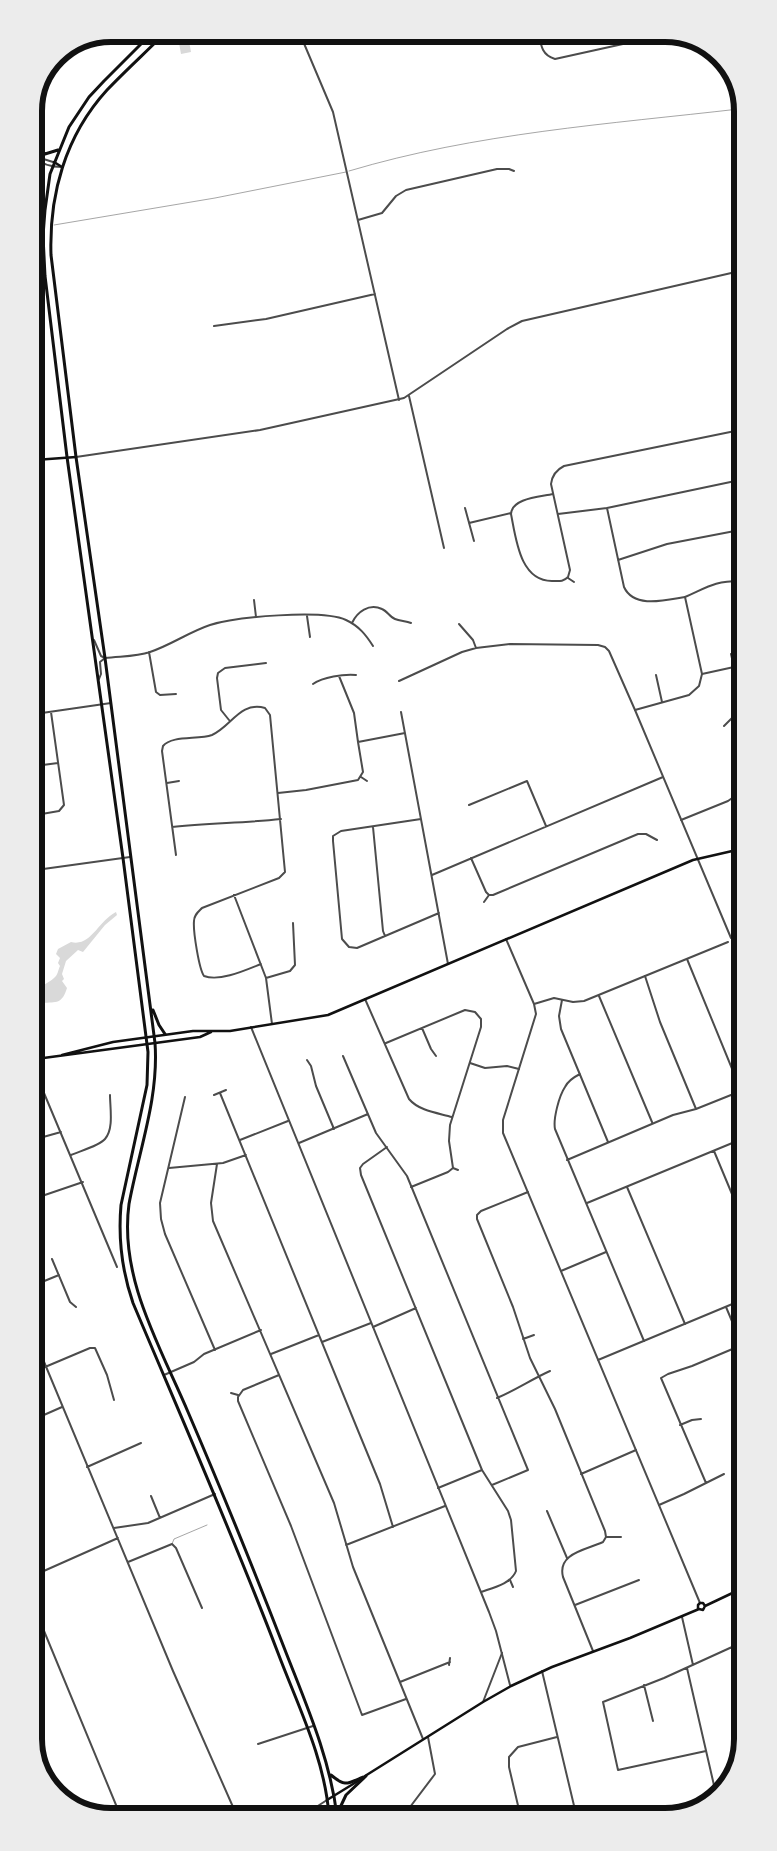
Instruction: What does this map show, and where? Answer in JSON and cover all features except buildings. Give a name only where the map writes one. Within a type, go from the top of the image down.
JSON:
[{"type":"highway","points":[[142,43],[89,97],[69,127],[52,167],[43,236],[45,276],[67,457],[99,680],[147,1044],[147,1085],[123,1194],[120,1216],[120,1243],[129,1291],[244,1564],[307,1728],[320,1767],[328,1808]]},
{"type":"highway","points":[[155,43],[106,92],[78,132],[62,167],[52,209],[51,234],[54,278],[76,457],[105,658],[156,1043],[157,1063],[154,1088],[128,1210],[127,1239],[137,1290],[244,1544],[314,1725],[331,1774],[336,1808]]},
{"type":"highway","points":[[43,152],[45,154],[59,150]]},
{"type":"highway","points":[[151,1008],[159,1025],[166,1034]]},
{"type":"highway","points":[[331,1774],[340,1783],[346,1784],[366,1776]]},
{"type":"highway","points":[[340,1808],[346,1795],[366,1776]]},
{"type":"main road","points":[[54,162],[62,167]]},
{"type":"main road","points":[[43,459],[76,457]]},
{"type":"main road","points":[[42,1058],[200,1037],[212,1032],[324,1016],[697,859],[734,851]]},
{"type":"main road","points":[[62,1055],[94,1045],[146,1037],[200,1030],[212,1032]]},
{"type":"main road","points":[[327,1800],[511,1686],[699,1609],[704,1610],[706,1606],[734,1592]]},
{"type":"main road","points":[[699,1609],[698,1605],[700,1603],[706,1606]]},
{"type":"street","points":[[304,43],[328,96],[344,156],[399,400]]},
{"type":"street","points":[[541,43],[542,50],[547,56],[559,58],[627,43]]},
{"type":"street","points":[[43,159],[54,162]]},
{"type":"street","points":[[43,163],[52,167],[62,167]]},
{"type":"street","points":[[358,220],[382,214],[396,196],[406,190],[497,169],[514,171]]},
{"type":"street","points":[[76,457],[251,432],[399,400],[409,396],[507,329],[522,321],[734,272]]},
{"type":"street","points":[[214,326],[266,319],[375,294]]},
{"type":"street","points":[[409,396],[444,548]]},
{"type":"street","points":[[553,494],[518,502],[513,506],[511,513],[521,557],[534,575],[541,580],[561,581],[568,577],[570,570],[551,484],[557,471],[564,466],[734,431]]},
{"type":"street","points":[[558,514],[607,508],[734,481]]},
{"type":"street","points":[[465,508],[474,541]]},
{"type":"street","points":[[607,508],[625,589],[635,599],[658,601],[685,597],[711,584],[734,581]]},
{"type":"street","points":[[469,523],[511,513]]},
{"type":"street","points":[[618,560],[667,544],[734,531]]},
{"type":"street","points":[[568,577],[574,582]]},
{"type":"street","points":[[635,710],[692,694],[700,686],[702,674],[685,597]]},
{"type":"street","points":[[254,600],[256,617]]},
{"type":"street","points":[[352,623],[362,611],[373,607],[383,610],[396,620],[411,623]]},
{"type":"street","points":[[307,616],[310,636]]},
{"type":"street","points":[[99,680],[101,674],[100,662],[105,658],[149,652],[211,624],[256,617],[331,616],[342,618],[363,632],[373,646]]},
{"type":"street","points":[[459,624],[473,640],[476,648]]},
{"type":"street","points":[[93,638],[101,656],[105,658]]},
{"type":"street","points":[[399,681],[462,652],[476,648],[510,644],[601,645],[607,648],[731,938],[734,940],[733,944],[728,942]]},
{"type":"street","points":[[149,652],[156,695],[176,694]]},
{"type":"street","points":[[702,674],[734,667],[731,654]]},
{"type":"street","points":[[230,721],[221,708],[217,677],[219,672],[225,668],[266,663]]},
{"type":"street","points":[[216,669],[219,672]]},
{"type":"street","points":[[313,684],[339,676],[356,675]]},
{"type":"street","points":[[656,675],[662,702]]},
{"type":"street","points":[[278,793],[355,781],[361,777],[363,770],[354,729],[354,713],[339,676]]},
{"type":"street","points":[[43,713],[111,703]]},
{"type":"street","points":[[266,708],[270,704]]},
{"type":"street","points":[[176,855],[162,751],[164,744],[171,740],[211,735],[223,728],[237,714],[249,708],[261,706],[266,708],[270,715],[286,875],[202,908],[195,917],[194,922],[200,969],[204,976]]},
{"type":"street","points":[[43,814],[59,811],[64,806],[51,712]]},
{"type":"street","points":[[401,712],[448,964]]},
{"type":"street","points":[[724,726],[734,717]]},
{"type":"street","points":[[358,742],[405,733]]},
{"type":"street","points":[[161,741],[164,744]]},
{"type":"street","points":[[43,765],[58,762]]},
{"type":"street","points":[[361,777],[367,781]]},
{"type":"street","points":[[432,875],[663,777]]},
{"type":"street","points":[[166,783],[179,781]]},
{"type":"street","points":[[469,805],[527,781],[546,826]]},
{"type":"street","points":[[681,820],[728,801],[734,796]]},
{"type":"street","points":[[172,827],[203,824],[241,824],[281,819]]},
{"type":"street","points":[[421,819],[341,831],[333,838],[342,937],[346,945],[355,948],[439,913]]},
{"type":"street","points":[[373,826],[385,936]]},
{"type":"street","points":[[489,895],[495,895],[638,834],[646,834],[657,840]]},
{"type":"street","points":[[43,869],[131,857]]},
{"type":"street","points":[[471,858],[489,895]]},
{"type":"street","points":[[234,895],[266,978],[272,1024]]},
{"type":"street","points":[[484,902],[489,895]]},
{"type":"street","points":[[266,978],[290,971],[295,966],[293,923]]},
{"type":"street","points":[[534,1004],[551,998],[579,1002],[599,996],[728,942],[731,938]]},
{"type":"street","points":[[506,939],[536,1012],[502,1128],[700,1603]]},
{"type":"street","points":[[687,959],[734,1075]]},
{"type":"street","points":[[204,976],[236,974],[261,964]]},
{"type":"street","points":[[295,966],[298,969]]},
{"type":"street","points":[[200,980],[204,976]]},
{"type":"street","points":[[645,976],[660,1022],[696,1110]]},
{"type":"street","points":[[599,996],[652,1123]]},
{"type":"street","points":[[365,999],[412,1102],[422,1108],[452,1117]]},
{"type":"street","points":[[562,1000],[558,1016],[559,1022],[608,1142]]},
{"type":"street","points":[[386,1044],[464,1010],[476,1013],[480,1017],[481,1025],[452,1117],[449,1141],[454,1168]]},
{"type":"street","points":[[251,1027],[481,1592],[496,1631],[511,1686]]},
{"type":"street","points":[[422,1028],[436,1056]]},
{"type":"street","points":[[343,1056],[376,1133],[404,1172],[411,1187],[528,1470],[491,1486]]},
{"type":"street","points":[[307,1060],[311,1066],[315,1084],[334,1129]]},
{"type":"street","points":[[470,1064],[485,1068],[507,1066],[519,1069]]},
{"type":"street","points":[[580,1074],[564,1087],[554,1120],[555,1129],[644,1341]]},
{"type":"street","points":[[42,1089],[117,1267]]},
{"type":"street","points":[[214,1095],[226,1090]]},
{"type":"street","points":[[220,1092],[380,1484],[393,1526]]},
{"type":"street","points":[[71,1155],[102,1141],[106,1136],[111,1119],[110,1095]]},
{"type":"street","points":[[567,1160],[652,1123],[673,1115],[696,1110],[734,1095]]},
{"type":"street","points":[[185,1097],[160,1207],[162,1227],[215,1350]]},
{"type":"street","points":[[298,1144],[368,1114]]},
{"type":"street","points":[[240,1140],[288,1121]]},
{"type":"street","points":[[42,1137],[61,1132]]},
{"type":"street","points":[[586,1204],[734,1142]]},
{"type":"street","points":[[387,1148],[363,1164],[360,1168],[360,1173],[482,1470],[511,1520],[516,1572],[514,1577],[481,1592]]},
{"type":"street","points":[[713,1151],[734,1200]]},
{"type":"street","points":[[169,1168],[225,1163],[246,1155]]},
{"type":"street","points":[[217,1164],[210,1203],[212,1218],[280,1374],[334,1505],[354,1570],[423,1740]]},
{"type":"street","points":[[454,1168],[458,1170]]},
{"type":"street","points":[[411,1187],[454,1168]]},
{"type":"street","points":[[42,1196],[83,1182]]},
{"type":"street","points":[[627,1187],[685,1324]]},
{"type":"street","points":[[528,1192],[481,1211],[477,1215],[477,1220],[513,1307],[538,1376],[555,1409],[605,1531],[606,1537],[601,1543],[567,1558],[562,1565],[562,1572],[593,1652]]},
{"type":"street","points":[[561,1271],[606,1252]]},
{"type":"street","points":[[52,1259],[70,1302],[76,1307]]},
{"type":"street","points":[[42,1282],[59,1275]]},
{"type":"street","points":[[598,1360],[734,1303]]},
{"type":"street","points":[[726,1306],[734,1326]]},
{"type":"street","points":[[373,1327],[416,1308]]},
{"type":"street","points":[[322,1342],[371,1323]]},
{"type":"street","points":[[164,1375],[260,1330]]},
{"type":"street","points":[[271,1354],[319,1335]]},
{"type":"street","points":[[523,1339],[534,1335]]},
{"type":"street","points":[[94,1348],[96,1343]]},
{"type":"street","points":[[45,1367],[94,1348],[98,1351],[114,1400]]},
{"type":"street","points":[[706,1483],[661,1378],[734,1348]]},
{"type":"street","points":[[42,1359],[234,1808]]},
{"type":"street","points":[[497,1398],[518,1389],[538,1376],[550,1371]]},
{"type":"street","points":[[280,1374],[243,1390],[238,1395],[238,1402],[291,1526],[362,1716],[406,1699]]},
{"type":"street","points":[[231,1393],[238,1395]]},
{"type":"street","points":[[42,1416],[62,1407]]},
{"type":"street","points":[[680,1426],[692,1420],[701,1419]]},
{"type":"street","points":[[87,1467],[141,1443]]},
{"type":"street","points":[[581,1474],[636,1450]]},
{"type":"street","points":[[438,1488],[482,1470]]},
{"type":"street","points":[[659,1505],[724,1474]]},
{"type":"street","points":[[114,1528],[139,1525],[160,1518],[215,1494]]},
{"type":"street","points":[[151,1496],[160,1518]]},
{"type":"street","points":[[346,1545],[445,1506]]},
{"type":"street","points":[[547,1511],[567,1558]]},
{"type":"street","points":[[606,1537],[622,1537]]},
{"type":"street","points":[[42,1572],[118,1538]]},
{"type":"street","points":[[128,1562],[172,1544],[176,1548],[202,1608]]},
{"type":"street","points":[[510,1580],[513,1587]]},
{"type":"street","points":[[575,1606],[639,1580]]},
{"type":"street","points":[[682,1616],[694,1665]]},
{"type":"street","points":[[42,1624],[117,1808]]},
{"type":"street","points":[[706,1751],[626,1770],[618,1770],[603,1702],[732,1648],[734,1656]]},
{"type":"street","points":[[483,1702],[502,1653]]},
{"type":"street","points":[[400,1682],[449,1663],[450,1658]]},
{"type":"street","points":[[687,1668],[714,1787]]},
{"type":"street","points":[[542,1672],[575,1808]]},
{"type":"street","points":[[644,1685],[653,1721]]},
{"type":"street","points":[[258,1744],[314,1725]]},
{"type":"street","points":[[409,1808],[435,1774],[428,1737]]},
{"type":"street","points":[[518,1808],[508,1767],[509,1758],[518,1747],[558,1737]]},
{"type":"street","points":[[315,1808],[327,1800]]},
{"type":"lane","points":[[43,227],[215,198],[347,171],[440,148],[496,138],[734,109]]},
{"type":"lane","points":[[172,1544],[174,1540],[207,1525]]},
{"type":"shaded area","points":[[179,43],[189,43],[191,52],[181,54]]},
{"type":"shaded area","points":[[116,912],[117,915],[105,925],[83,952],[78,950],[66,961],[62,974],[64,979],[62,981],[67,988],[61,1000],[42,1003],[42,986],[55,977],[60,966],[58,963],[60,958],[56,954],[58,949],[71,942],[78,943],[84,941]]}]
